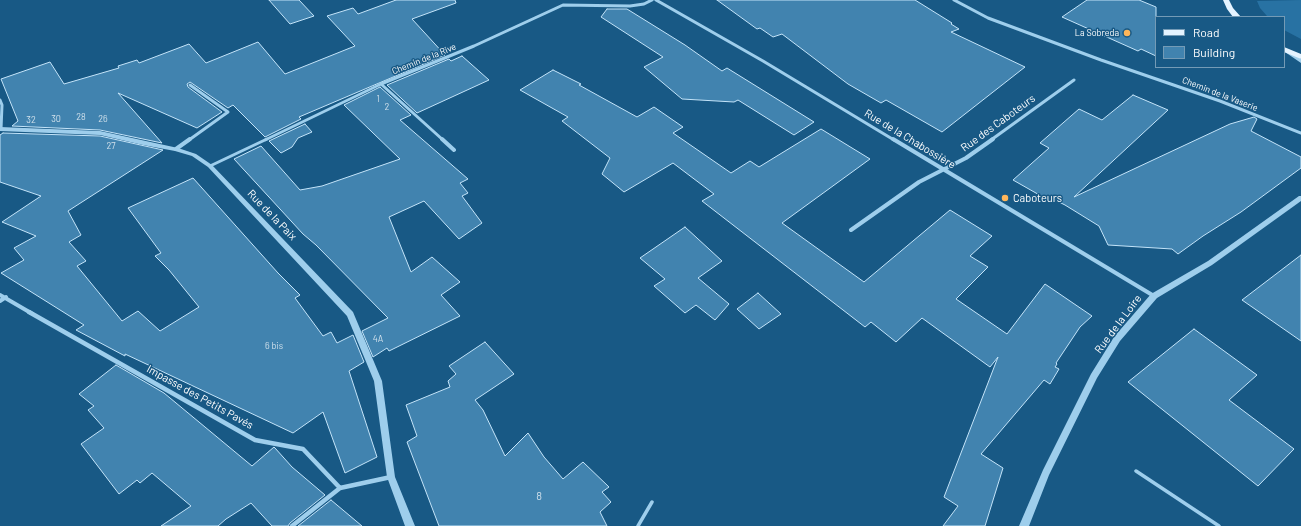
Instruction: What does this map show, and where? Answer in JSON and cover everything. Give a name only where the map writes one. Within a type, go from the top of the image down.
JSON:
[{"type":"main road","points":[[1226,0],[1230,9],[1236,16]]},
{"type":"main road","points":[[1285,50],[1301,57]]},
{"type":"street","name":"Chemin de la Rive","points":[[381,84],[474,46],[564,5],[630,6],[644,4],[652,0]]},
{"type":"street","name":"Rue de la Chabossière","points":[[656,0],[763,61],[1154,296]]},
{"type":"street","name":"Chemin de la Vaserie","points":[[954,0],[988,18],[1101,60],[1220,101],[1301,133]]},
{"type":"street","points":[[1285,51],[1301,61]]},
{"type":"street","name":"Rue des Caboteurs","points":[[851,230],[919,182],[966,158],[1074,80]]},
{"type":"street","points":[[381,84],[454,150]]},
{"type":"street","points":[[176,149],[228,112],[190,85]]},
{"type":"street","points":[[0,100],[2,105],[1,129]]},
{"type":"street","name":"Rue de la Paix","points":[[1,129],[89,132],[176,149],[194,155],[210,166],[350,314],[378,381],[391,476],[410,526]]},
{"type":"street","name":"Rue de la Loire","points":[[1024,526],[1046,473],[1094,376],[1117,340],[1154,296],[1210,263],[1301,198]]},
{"type":"street","name":"Impasse des Petits Pavés","points":[[0,295],[6,297],[255,440],[303,449],[340,488]]},
{"type":"street","points":[[0,302],[6,297]]},
{"type":"street","points":[[292,526],[340,488],[391,476]]},
{"type":"lane","name":"Chemin de la Rive","points":[[210,166],[381,84]]},
{"type":"lane","points":[[1136,471],[1219,526]]},
{"type":"lane","points":[[638,526],[652,502]]},
{"type":"shaded area","points":[[1301,0],[1301,39],[1285,31],[1285,16],[1267,16],[1260,8],[1257,1]]},
{"type":"building","points":[[269,0],[299,0],[314,16],[290,24]]},
{"type":"building","points":[[396,0],[455,0],[456,3],[412,19],[445,55],[299,117],[301,119],[265,137],[233,105],[228,108],[190,82],[187,84],[188,87],[222,112],[197,128],[118,93],[162,143],[100,130],[12,126],[18,121],[1,79],[50,62],[64,84],[119,68],[118,66],[137,60],[139,63],[189,44],[206,63],[258,42],[285,74],[355,46],[327,16],[353,8],[358,14]]},
{"type":"building","points":[[717,0],[915,0],[959,29],[951,32],[1025,67],[942,132],[886,100],[881,103],[848,84],[782,34],[773,37],[760,28],[757,29]]},
{"type":"building","name":"La Sobreda","points":[[1087,0],[1139,0],[1156,7],[1155,56],[1141,49],[1138,51],[1062,17]]},
{"type":"building","points":[[607,9],[627,9],[685,45],[722,71],[727,68],[814,122],[794,135],[738,100],[734,102],[682,99],[644,67],[663,57],[601,17]]},
{"type":"building","points":[[462,56],[489,80],[417,113],[387,85],[449,59],[451,61]]},
{"type":"building","points":[[553,70],[581,84],[579,85],[637,117],[654,107],[683,127],[673,133],[731,173],[750,161],[759,167],[821,129],[870,159],[782,223],[864,282],[950,210],[992,236],[970,256],[988,267],[956,299],[1007,334],[1045,284],[1092,316],[1080,327],[1056,363],[1057,364],[1055,367],[1059,369],[1050,384],[1044,380],[981,454],[1003,468],[985,526],[943,526],[958,506],[944,497],[998,357],[990,367],[922,318],[896,342],[871,322],[865,327],[702,201],[714,194],[673,163],[624,192],[602,174],[610,158],[562,121],[568,117],[520,90]]},
{"type":"building","points":[[380,87],[411,115],[400,120],[468,179],[460,183],[468,193],[462,196],[482,223],[459,239],[424,201],[389,217],[411,272],[432,257],[460,282],[441,295],[460,316],[389,351],[387,348],[373,357],[362,331],[388,318],[316,245],[303,234],[234,159],[261,146],[300,190],[322,186],[400,159],[344,105]]},
{"type":"building","points":[[1133,95],[1168,110],[1074,197],[1230,124],[1254,117],[1257,119],[1251,131],[1301,157],[1301,168],[1241,212],[1178,254],[1172,249],[1108,245],[1099,226],[1065,205],[1053,199],[1050,201],[1013,180],[1049,148],[1040,143],[1079,109],[1102,120]]},
{"type":"building","points":[[305,124],[312,132],[298,138],[292,147],[281,153],[269,141]]},
{"type":"building","points":[[3,133],[100,136],[163,150],[68,211],[81,235],[69,242],[86,261],[77,266],[122,321],[138,311],[160,331],[199,307],[169,270],[155,256],[161,253],[128,208],[193,178],[278,273],[300,295],[295,298],[323,336],[331,332],[337,343],[353,335],[364,362],[349,371],[377,457],[345,473],[323,412],[293,433],[125,354],[125,356],[76,330],[84,325],[1,273],[24,260],[14,248],[36,236],[2,222],[41,196],[0,182],[0,135]]},
{"type":"building","points":[[685,227],[722,261],[698,278],[729,304],[715,320],[696,305],[685,313],[654,286],[665,279],[640,258]]},
{"type":"building","points":[[1301,255],[1301,341],[1242,300]]},
{"type":"building","points":[[758,293],[781,314],[759,329],[737,309]]},
{"type":"building","points":[[1194,329],[1257,375],[1229,400],[1294,449],[1258,486],[1128,382]]},
{"type":"building","points":[[485,342],[514,374],[475,400],[483,410],[505,456],[528,433],[544,457],[563,479],[583,462],[609,487],[602,492],[611,502],[600,512],[607,526],[439,526],[407,442],[417,436],[406,405],[450,387],[448,381],[456,374],[449,366]]},
{"type":"building","points":[[116,365],[164,393],[252,466],[274,447],[292,467],[325,495],[288,526],[272,526],[251,503],[218,526],[161,526],[191,506],[152,473],[140,483],[137,480],[119,494],[81,444],[104,428],[88,410],[94,406],[79,394]]},
{"type":"building","points":[[331,500],[362,526],[298,526]]},
{"type":"place","name":"La Sobreda","points":[[1127,33]]},
{"type":"place","name":"Caboteurs","points":[[1005,198]]}]
